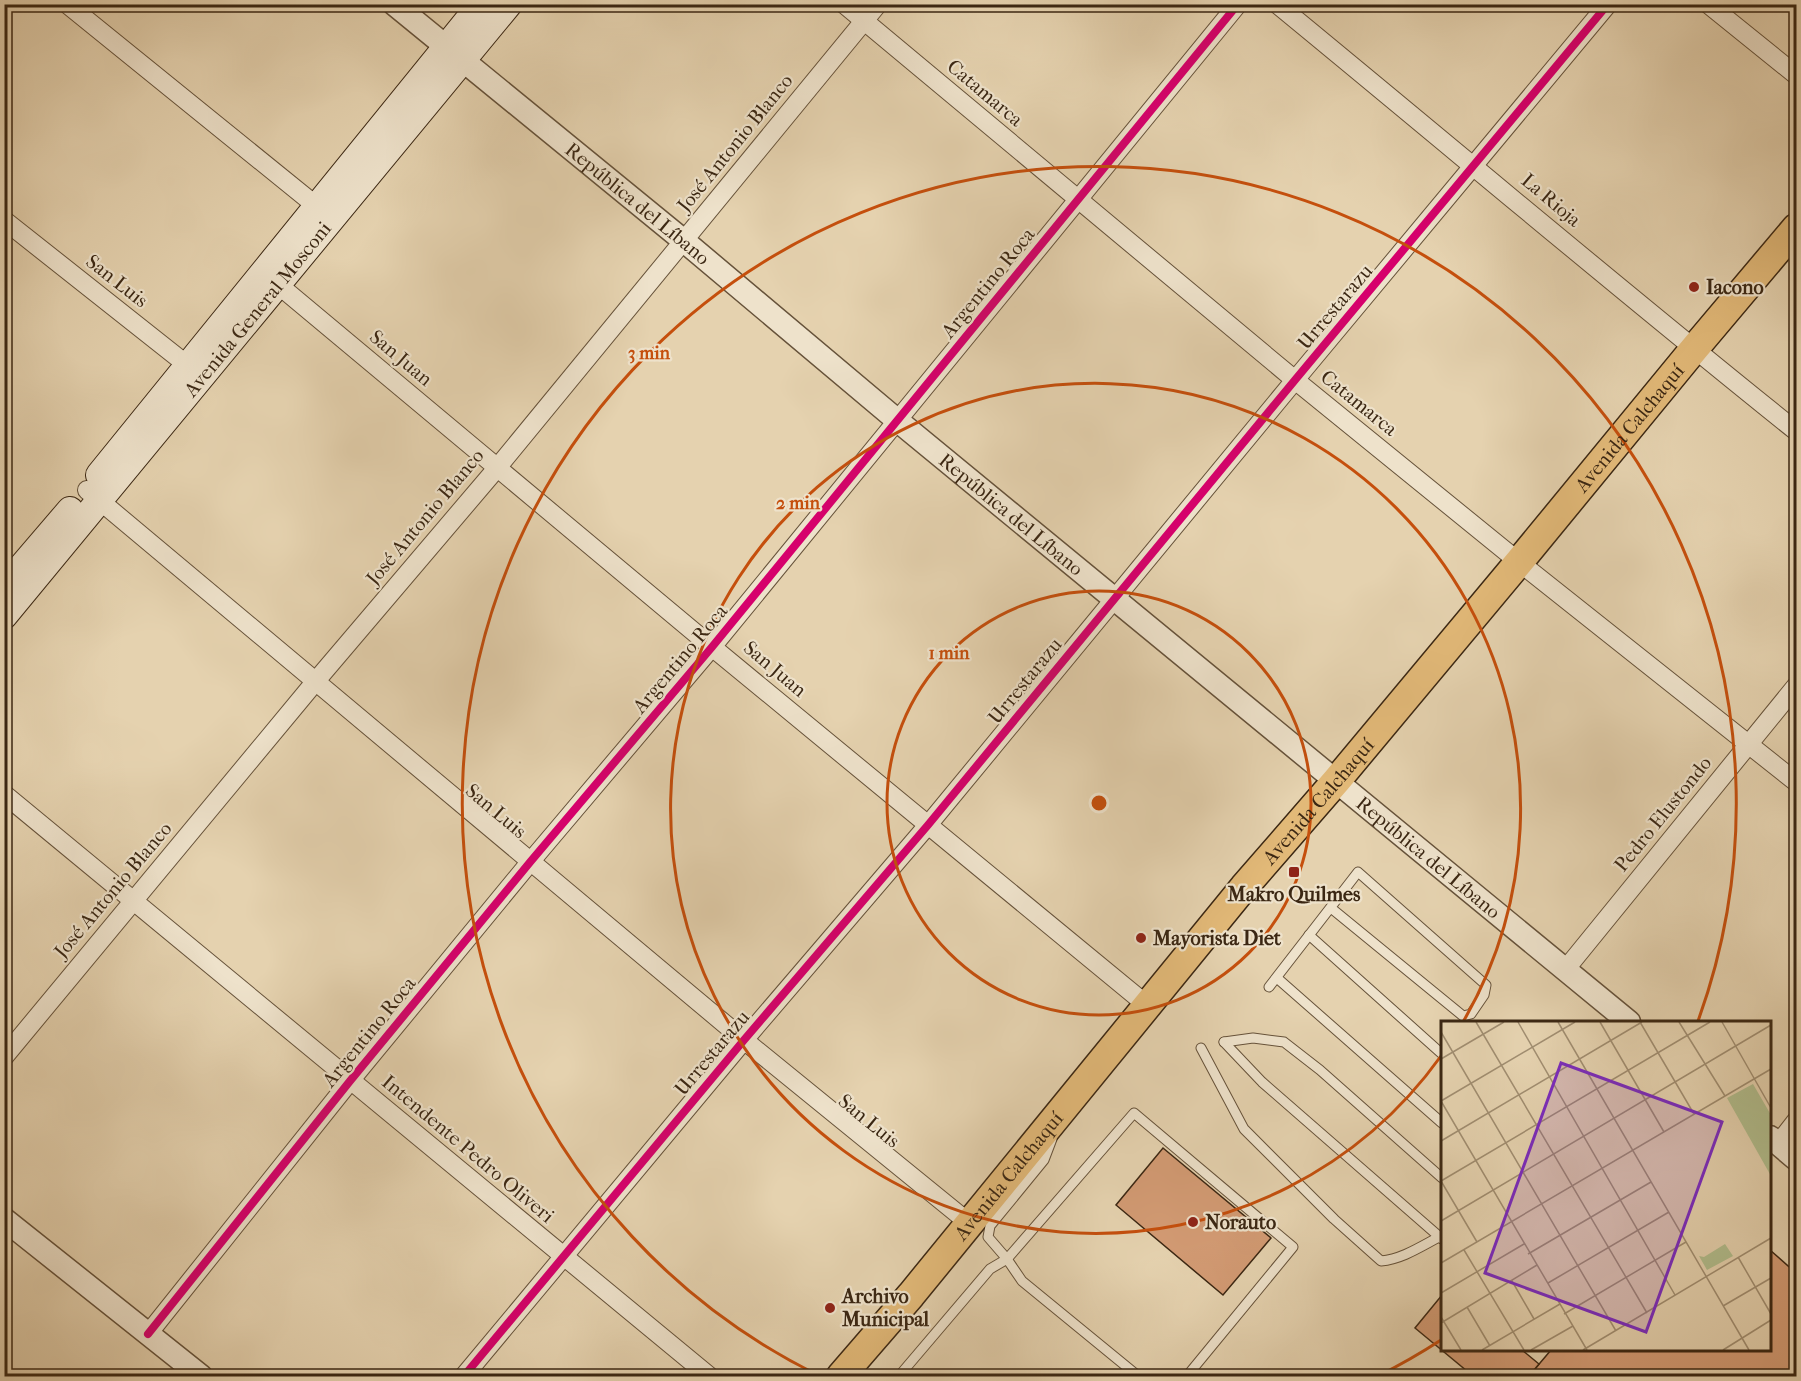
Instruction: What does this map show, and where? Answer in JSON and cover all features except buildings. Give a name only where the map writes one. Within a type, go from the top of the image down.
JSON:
[{"type":"main road","name":"Avenida General Mosconi","points":[[454,54],[481,4]]},
{"type":"main road","name":"Avenida General Mosconi","points":[[4,616],[93,496],[323,212],[454,54],[509,4]]},
{"type":"main road","name":"Avenida Calchaquí","points":[[841,1377],[1244,887],[1337,780],[1797,228]]},
{"type":"main road","name":"Avenida General Mosconi","points":[[4,587],[93,496]]},
{"type":"street","points":[[68,4],[323,212]]},
{"type":"street","name":"República del Líbano","points":[[394,4],[1627,1021]]},
{"type":"street","name":"Catamarca","points":[[844,4],[1295,380],[1519,562],[1797,782]]},
{"type":"street","name":"José Antonio Blanco","points":[[4,1057],[315,682],[497,468],[878,4]]},
{"type":"street","name":"Argentino Roca","points":[[148,1334],[350,1081],[531,861],[712,647],[1238,4]]},
{"type":"street","name":"La Rioja","points":[[1277,4],[1694,349],[1797,431]]},
{"type":"street","name":"Urrestarazu","points":[[464,1377],[744,1040],[928,825],[1608,4]]},
{"type":"street","points":[[1708,4],[1797,75]]},
{"type":"street","name":"San Luis","points":[[8,230],[195,370]]},
{"type":"street","name":"San Juan","points":[[271,278],[712,647],[1148,1006]]},
{"type":"street","name":"San Luis","points":[[93,496],[744,1040],[969,1223]]},
{"type":"street","name":"Pedro Elustondo","points":[[1565,970],[1797,686]]},
{"type":"street","name":"Intendente Pedro Oliveri","points":[[4,794],[709,1377]]},
{"type":"street","points":[[1797,1121],[1774,1143],[1797,1160]]},
{"type":"street","points":[[4,1219],[201,1377]]},
{"type":"lane","points":[[1269,987],[1358,872],[1486,985],[1484,995],[1471,1014],[1463,1016],[1331,908]]},
{"type":"lane","points":[[1309,935],[1441,1052]]},
{"type":"lane","points":[[1277,978],[1441,1121]]},
{"type":"lane","points":[[1201,1048],[1244,1129],[1334,1219],[1381,1261],[1403,1256],[1441,1238],[1262,1082],[1224,1042],[1253,1038],[1284,1042],[1320,1070],[1441,1176]]},
{"type":"lane","points":[[1063,1109],[1044,1160],[990,1226],[988,1237],[1022,1281],[1138,1377]]},
{"type":"lane","points":[[898,1377],[990,1269],[1007,1259],[1134,1113],[1293,1247],[1187,1377]]},
{"type":"cycle path","points":[[148,1334],[350,1081],[531,861],[712,647],[1238,4]]},
{"type":"cycle path","points":[[464,1376],[744,1040],[928,825],[1608,4]]},
{"type":"place","name":"Iacono","points":[[1694,287]]},
{"type":"place","name":"Makro Quilmes","points":[[1294,872]]},
{"type":"place","name":"Mayorista Diet","points":[[1141,938]]},
{"type":"place","name":"Norauto","points":[[1193,1222]]},
{"type":"place","name":"Archivo Municipal","points":[[830,1308]]}]
